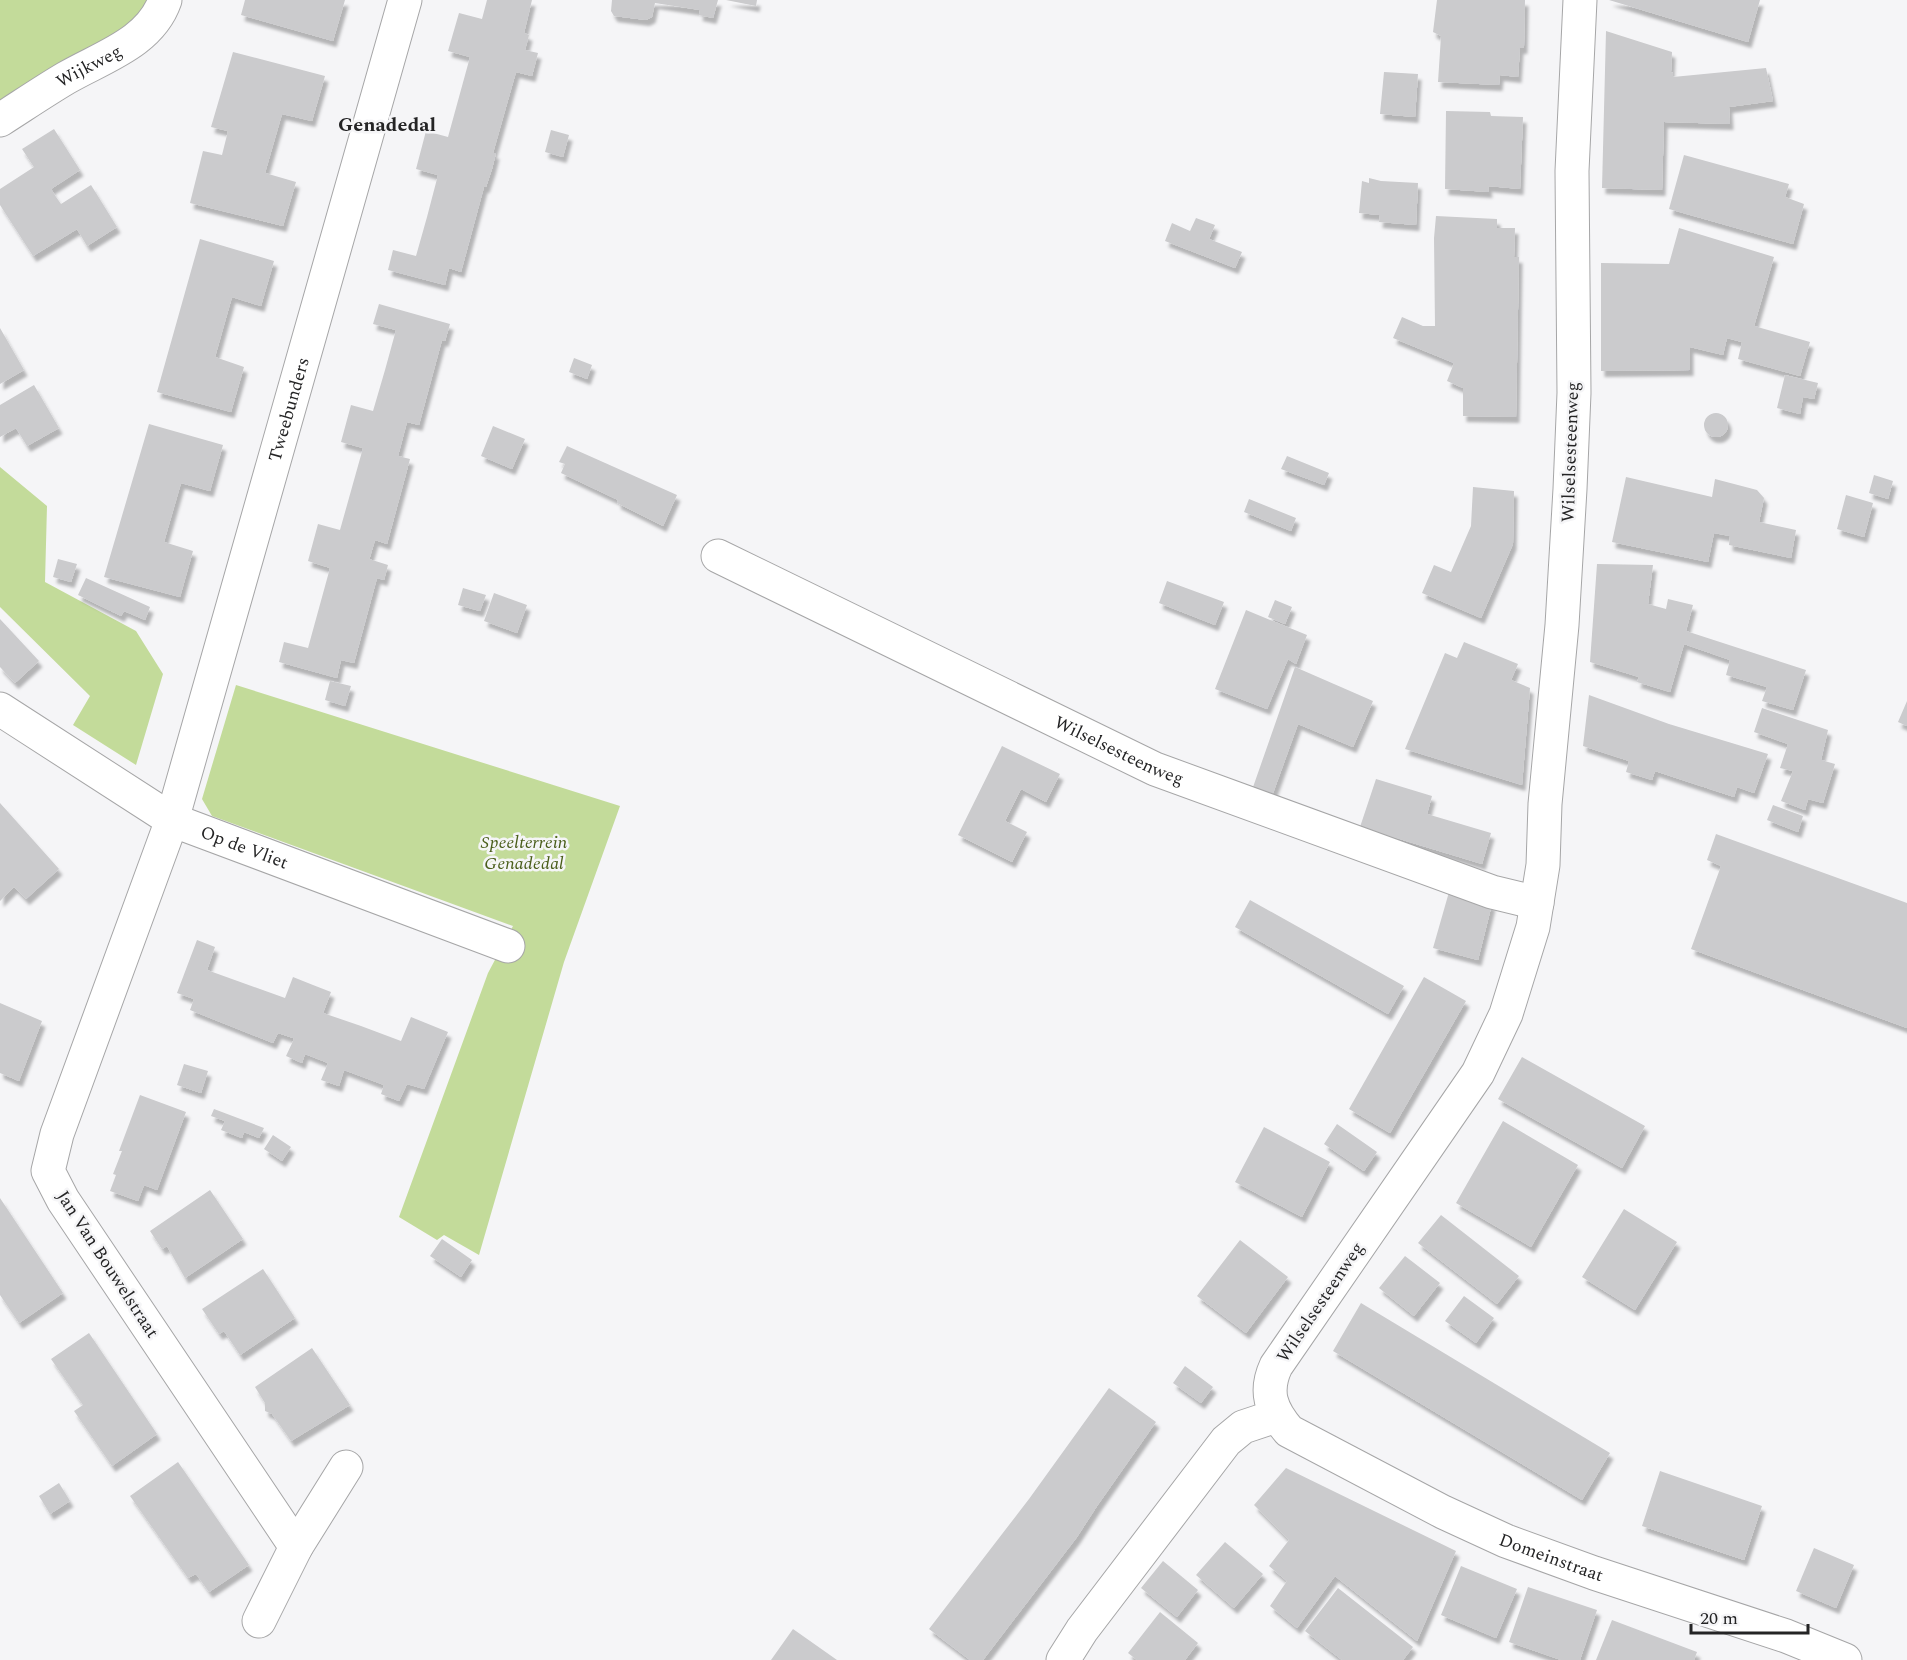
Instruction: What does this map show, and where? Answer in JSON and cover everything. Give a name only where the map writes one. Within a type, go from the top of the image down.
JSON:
[{"type":"street","name":"Wijkweg","points":[[0,120],[67,78],[132,43],[161,13],[165,0]]},
{"type":"street","name":"Tweebunders","points":[[172,820],[405,0]]},
{"type":"street","name":"Wilselsesteenweg","points":[[1276,1416],[1270,1390],[1271,1377],[1276,1366],[1478,1073],[1506,1014],[1533,927],[1543,865],[1545,804],[1562,625],[1570,489],[1574,393],[1572,171],[1580,0]]},
{"type":"street","name":"Wilselsesteenweg","points":[[718,556],[1155,769],[1492,892],[1537,903]]},
{"type":"street","name":"Op de Vliet","points":[[0,709],[172,820],[507,946]]},
{"type":"street","name":"Jan Van Bouwelstraat","points":[[172,820],[57,1134],[48,1171],[63,1200],[296,1547]]},
{"type":"street","points":[[1063,1660],[1082,1630],[1226,1441],[1243,1427],[1276,1416]]},
{"type":"street","name":"Domeinstraat","points":[[1276,1416],[1289,1431],[1314,1446],[1443,1512],[1506,1541],[1594,1573],[1786,1636],[1845,1660]]},
{"type":"street","points":[[259,1621],[296,1547],[346,1467]]},
{"type":"green space","points":[[0,0],[147,0],[138,19],[0,111]]},
{"type":"green space","points":[[0,467],[47,506],[45,582],[136,631],[163,674],[136,765],[73,725],[90,696],[0,607]]},
{"type":"green space","name":"Speelterrein Genadedal","points":[[236,685],[620,806],[564,962],[479,1255],[444,1235],[437,1240],[399,1217],[488,973],[513,926],[212,816],[202,799]]},
{"type":"building","points":[[245,0],[345,0],[333,41],[241,15]]},
{"type":"building","points":[[487,0],[532,0],[524,33],[529,35],[525,50],[538,53],[532,76],[516,72],[493,153],[496,153],[492,169],[486,187],[484,187],[461,272],[449,268],[445,285],[388,270],[393,250],[416,256],[427,217],[438,175],[416,169],[426,131],[448,137],[470,57],[448,51],[459,13],[482,19]]},
{"type":"building","points":[[612,0],[718,0],[713,18],[699,15],[700,10],[655,3],[652,17],[646,20],[614,16],[611,11]]},
{"type":"building","points":[[726,0],[757,0],[756,6]]},
{"type":"building","points":[[1437,0],[1525,0],[1524,48],[1520,48],[1518,77],[1500,75],[1499,85],[1438,82],[1441,36],[1433,32]]},
{"type":"building","points":[[1609,0],[1760,0],[1748,42]]},
{"type":"building","points":[[1606,31],[1672,52],[1673,77],[1766,68],[1773,101],[1729,107],[1730,124],[1664,122],[1662,190],[1602,188]]},
{"type":"building","points":[[233,52],[325,76],[312,121],[282,114],[265,173],[296,182],[283,226],[190,203],[203,151],[222,155],[228,131],[211,127]]},
{"type":"building","points":[[1384,72],[1418,74],[1415,117],[1380,114]]},
{"type":"building","points":[[1446,111],[1490,112],[1491,116],[1523,117],[1520,189],[1488,186],[1489,192],[1445,189]]},
{"type":"building","points":[[54,129],[80,170],[51,189],[56,197],[61,204],[91,185],[117,227],[87,246],[77,229],[33,256],[0,205],[0,189],[34,167],[22,149]]},
{"type":"building","points":[[551,130],[569,135],[563,157],[545,152]]},
{"type":"building","points":[[1684,155],[1789,184],[1785,197],[1804,204],[1793,244],[1669,209]]},
{"type":"building","points":[[1369,178],[1418,183],[1416,225],[1379,222],[1380,215],[1359,213],[1362,181],[1369,183]]},
{"type":"building","points":[[1436,216],[1497,219],[1497,228],[1515,228],[1514,257],[1519,257],[1516,417],[1463,416],[1463,388],[1447,381],[1454,363],[1393,338],[1402,317],[1423,326],[1435,326]]},
{"type":"building","points":[[1196,218],[1215,225],[1209,239],[1242,252],[1235,268],[1165,241],[1172,223],[1190,231]]},
{"type":"building","points":[[1679,228],[1774,257],[1754,326],[1810,342],[1800,376],[1738,359],[1742,342],[1727,338],[1723,355],[1690,347],[1690,370],[1601,371],[1601,263],[1669,264]]},
{"type":"building","points":[[200,239],[274,261],[261,306],[232,297],[215,357],[244,367],[231,412],[157,392]]},
{"type":"building","points":[[379,304],[450,324],[445,341],[442,340],[419,425],[407,422],[398,456],[410,459],[387,544],[375,540],[369,559],[388,565],[384,580],[377,578],[354,663],[341,660],[337,678],[279,662],[284,642],[308,648],[330,568],[308,561],[318,524],[340,530],[363,448],[341,442],[351,405],[373,411],[396,330],[373,324]]},
{"type":"building","points":[[0,328],[24,370],[0,384]]},
{"type":"building","points":[[574,358],[592,365],[587,379],[569,372]]},
{"type":"building","points":[[1785,375],[1818,383],[1814,399],[1803,397],[1800,414],[1777,408]]},
{"type":"building","points":[[34,385],[59,428],[27,446],[16,428],[0,437],[0,405]]},
{"type":"building","points":[[1716,413],[1725,416],[1728,425],[1725,434],[1716,437],[1707,434],[1704,425],[1707,416]]},
{"type":"building","points":[[149,424],[223,445],[210,491],[181,483],[164,542],[193,551],[180,597],[104,577]]},
{"type":"building","points":[[493,426],[525,439],[512,469],[481,456]]},
{"type":"building","points":[[567,446],[677,495],[663,526],[617,503],[618,500],[561,473],[565,464],[559,462]]},
{"type":"building","points":[[1287,456],[1329,473],[1324,485],[1281,469]]},
{"type":"building","points":[[1874,475],[1893,481],[1888,499],[1869,493]]},
{"type":"building","points":[[1626,477],[1712,497],[1715,479],[1757,490],[1764,498],[1759,522],[1796,530],[1791,558],[1729,545],[1730,536],[1714,533],[1708,562],[1612,542]]},
{"type":"building","points":[[1473,487],[1514,491],[1513,544],[1481,618],[1422,593],[1434,565],[1451,572],[1471,526]]},
{"type":"building","points":[[1846,495],[1873,503],[1864,537],[1837,529]]},
{"type":"building","points":[[1249,499],[1296,518],[1291,531],[1244,512]]},
{"type":"building","points":[[58,559],[77,564],[71,582],[53,577]]},
{"type":"building","points":[[1597,564],[1653,565],[1648,604],[1666,609],[1668,599],[1693,605],[1686,631],[1806,670],[1793,710],[1762,701],[1767,687],[1726,675],[1730,660],[1684,644],[1670,692],[1637,682],[1639,677],[1590,662]]},
{"type":"building","points":[[86,578],[150,607],[145,620],[124,611],[121,616],[78,595]]},
{"type":"building","points":[[1167,581],[1224,602],[1215,625],[1159,603]]},
{"type":"building","points":[[463,588],[486,595],[480,611],[458,605]]},
{"type":"building","points":[[494,593],[527,605],[517,633],[484,621]]},
{"type":"building","points":[[1275,600],[1292,607],[1285,624],[1268,617]]},
{"type":"building","points":[[1246,610],[1307,635],[1296,664],[1288,659],[1267,709],[1215,689]]},
{"type":"building","points":[[0,619],[39,661],[15,683],[0,667]]},
{"type":"building","points":[[1464,642],[1518,664],[1511,680],[1530,688],[1522,785],[1405,749],[1445,653],[1457,658]]},
{"type":"building","points":[[1295,667],[1373,701],[1353,747],[1298,724],[1272,796],[1252,790]]},
{"type":"building","points":[[330,681],[351,686],[345,706],[325,700]]},
{"type":"building","points":[[1589,695],[1669,724],[1768,754],[1754,793],[1737,787],[1734,797],[1655,771],[1652,780],[1626,772],[1629,761],[1583,746]]},
{"type":"building","points":[[1907,701],[1907,726],[1898,722]]},
{"type":"building","points":[[1762,708],[1828,730],[1821,760],[1835,764],[1823,803],[1808,799],[1805,810],[1781,801],[1793,771],[1780,768],[1788,744],[1754,732]]},
{"type":"building","points":[[1002,746],[1060,774],[1046,802],[1021,789],[1005,821],[1027,832],[1012,862],[958,835]]},
{"type":"building","points":[[1376,779],[1432,796],[1427,814],[1491,833],[1482,864],[1360,827]]},
{"type":"building","points":[[0,803],[59,869],[26,899],[14,887],[0,901]]},
{"type":"building","points":[[1773,805],[1803,816],[1798,832],[1767,820]]},
{"type":"building","points":[[1716,834],[1907,903],[1907,1028],[1691,949],[1721,866],[1707,860]]},
{"type":"building","points":[[1449,892],[1492,904],[1478,960],[1433,948]]},
{"type":"building","points":[[1250,900],[1404,986],[1388,1014],[1235,927]]},
{"type":"building","points":[[197,940],[215,947],[207,970],[285,998],[293,977],[331,992],[323,1013],[401,1041],[411,1017],[448,1032],[424,1089],[407,1084],[399,1101],[381,1094],[384,1085],[344,1070],[339,1086],[321,1080],[328,1063],[305,1054],[302,1063],[286,1056],[293,1038],[278,1033],[273,1043],[190,1010],[194,999],[177,993]]},
{"type":"building","points":[[1424,977],[1466,1001],[1390,1133],[1349,1109]]},
{"type":"building","points":[[0,1003],[42,1021],[19,1081],[0,1073]]},
{"type":"building","points":[[1522,1057],[1645,1126],[1622,1168],[1498,1099]]},
{"type":"building","points":[[184,1064],[208,1071],[201,1093],[177,1085]]},
{"type":"building","points":[[140,1095],[186,1112],[157,1190],[144,1185],[138,1201],[110,1191],[116,1175],[113,1174],[122,1151],[119,1151]]},
{"type":"building","points":[[214,1109],[264,1128],[259,1138],[244,1132],[242,1138],[221,1130],[225,1121],[211,1116]]},
{"type":"building","points":[[1503,1121],[1578,1165],[1531,1247],[1456,1203]]},
{"type":"building","points":[[1337,1124],[1377,1152],[1364,1171],[1324,1144]]},
{"type":"building","points":[[1264,1127],[1330,1162],[1302,1217],[1235,1182]]},
{"type":"building","points":[[273,1135],[291,1147],[282,1161],[264,1149]]},
{"type":"building","points":[[210,1190],[243,1239],[185,1278],[167,1246],[162,1249],[150,1231]]},
{"type":"building","points":[[0,1198],[63,1293],[19,1323],[0,1295]]},
{"type":"building","points":[[1624,1209],[1677,1242],[1635,1310],[1582,1277]]},
{"type":"building","points":[[1441,1215],[1519,1276],[1497,1304],[1418,1243]]},
{"type":"building","points":[[442,1239],[472,1260],[461,1277],[430,1256]]},
{"type":"building","points":[[1240,1240],[1288,1277],[1246,1333],[1197,1296]]},
{"type":"building","points":[[1405,1256],[1440,1283],[1414,1316],[1379,1288]]},
{"type":"building","points":[[263,1269],[295,1318],[240,1355],[224,1331],[219,1334],[202,1309]]},
{"type":"building","points":[[1464,1296],[1494,1318],[1476,1343],[1445,1321]]},
{"type":"building","points":[[1361,1303],[1610,1453],[1582,1500],[1333,1351]]},
{"type":"building","points":[[89,1333],[157,1434],[112,1466],[74,1411],[83,1405],[51,1359]]},
{"type":"building","points":[[312,1348],[350,1405],[291,1441],[272,1414],[265,1411],[265,1403],[255,1387]]},
{"type":"building","points":[[1185,1366],[1213,1387],[1201,1403],[1173,1383]]},
{"type":"building","points":[[1109,1388],[1156,1422],[1077,1537],[983,1660],[970,1660],[929,1629],[1029,1499]]},
{"type":"building","points":[[178,1462],[249,1565],[209,1592],[196,1574],[188,1578],[130,1496]]},
{"type":"building","points":[[1286,1468],[1456,1551],[1417,1641],[1335,1576],[1297,1628],[1270,1606],[1287,1581],[1269,1566],[1289,1540],[1254,1505]]},
{"type":"building","points":[[1660,1471],[1762,1506],[1744,1560],[1642,1526]]},
{"type":"building","points":[[59,1483],[70,1501],[50,1514],[39,1496]]},
{"type":"building","points":[[1225,1542],[1263,1574],[1234,1608],[1196,1575]]},
{"type":"building","points":[[1814,1548],[1854,1565],[1836,1608],[1796,1591]]},
{"type":"building","points":[[1163,1561],[1198,1590],[1177,1617],[1141,1588]]},
{"type":"building","points":[[1461,1566],[1517,1589],[1496,1638],[1441,1615]]},
{"type":"building","points":[[1528,1587],[1597,1610],[1580,1660],[1561,1660],[1509,1642]]},
{"type":"building","points":[[1338,1588],[1413,1647],[1403,1660],[1342,1660],[1305,1631]]},
{"type":"building","points":[[1160,1612],[1198,1643],[1185,1660],[1137,1660],[1128,1653]]},
{"type":"building","points":[[1612,1620],[1697,1652],[1694,1660],[1596,1660]]},
{"type":"building","points":[[793,1629],[837,1660],[771,1660]]},
{"type":"district","name":"Genadedal","points":[[387,124]]}]
